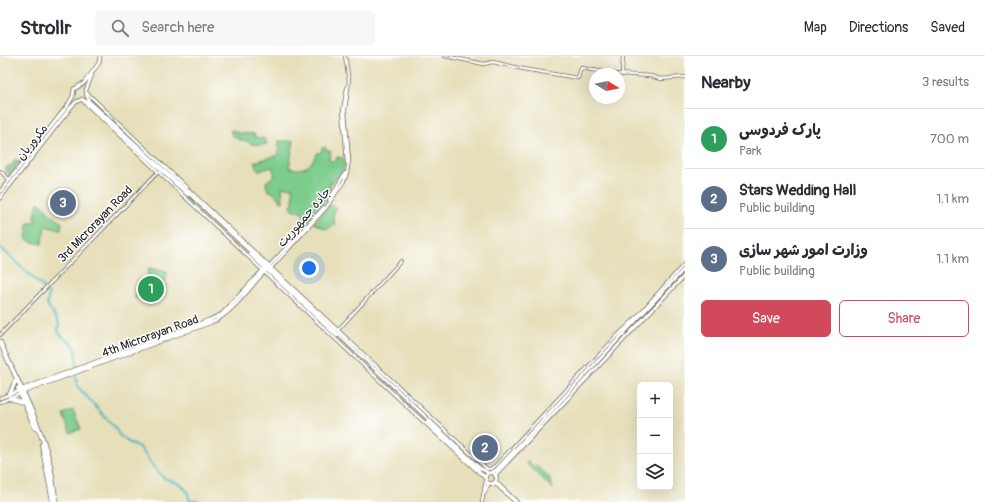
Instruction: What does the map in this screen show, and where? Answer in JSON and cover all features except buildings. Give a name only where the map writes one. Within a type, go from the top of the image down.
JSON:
[{"type":"highway","points":[[0,342],[48,454],[54,502]]},
{"type":"highway","points":[[0,348],[15,382],[21,391],[24,403],[43,450],[54,502]]},
{"type":"highway","points":[[15,382],[10,396],[24,403]]},
{"type":"main road","points":[[0,192],[68,105],[74,89],[84,82],[99,63],[101,56]]},
{"type":"main road","points":[[81,99],[86,92],[90,78],[101,63],[101,56]]},
{"type":"main road","name":"جاده جمهوریت","points":[[267,268],[326,208],[344,181],[349,164],[345,110],[349,81],[344,56]]},
{"type":"main road","points":[[445,56],[484,64],[493,62],[523,69],[578,78],[581,68],[589,69]]},
{"type":"main road","points":[[620,68],[623,56]]},
{"type":"main road","points":[[625,74],[651,76],[660,79],[685,77]]},
{"type":"main road","points":[[78,86],[82,87],[90,101],[267,268],[480,468],[489,472],[496,470],[500,463],[685,264]]},
{"type":"main road","points":[[73,95],[76,98],[88,102],[267,268],[489,481],[516,502]]},
{"type":"main road","points":[[81,99],[158,172],[338,330],[469,454],[495,476]]},
{"type":"main road","name":"مکروریان","points":[[0,198],[71,107],[81,99]]},
{"type":"main road","points":[[0,171],[10,180]]},
{"type":"main road","name":"3rd Microrayan Road","points":[[0,335],[158,172]]},
{"type":"main road","points":[[338,330],[401,261]]},
{"type":"main road","name":"4th Microrayan Road","points":[[21,391],[181,333],[222,314],[267,268]]},
{"type":"main road","points":[[482,502],[484,485],[495,476],[685,268]]},
{"type":"main road","points":[[550,409],[636,323],[660,303],[685,275]]},
{"type":"main road","points":[[0,402],[21,391]]},
{"type":"main road","points":[[0,398],[10,396]]},
{"type":"main road","points":[[482,502],[484,492],[489,481],[489,472]]},
{"type":"main road","points":[[489,481],[516,502]]},
{"type":"main road","points":[[486,488],[490,485],[494,485],[503,491]]},
{"type":"green space","points":[[233,130],[238,133],[254,134],[255,137],[265,139],[267,144],[251,144],[250,142],[238,139],[230,131]]},
{"type":"green space","points":[[279,141],[294,141],[289,168],[299,169],[306,167],[312,162],[317,153],[321,152],[322,148],[325,147],[327,151],[331,151],[329,159],[331,161],[337,160],[337,157],[344,158],[344,167],[341,175],[337,177],[329,186],[334,190],[309,221],[303,219],[304,214],[290,208],[293,203],[293,188],[282,187],[283,202],[281,202],[275,194],[268,190],[266,185],[266,182],[275,175],[272,167],[259,171],[254,162],[278,155]]},
{"type":"green space","points":[[15,159],[20,162],[10,176],[4,169],[13,164]]},
{"type":"green space","points":[[38,202],[62,223],[61,230],[45,226],[42,244],[31,242],[26,239],[28,223],[34,223]]},
{"type":"green space","points":[[330,205],[336,208],[333,216],[335,225],[326,229],[314,223]]},
{"type":"green space","points":[[149,268],[167,272],[164,295],[157,301],[135,298],[138,281],[146,282]]},
{"type":"green space","points":[[73,410],[81,429],[70,433],[63,414]]},
{"type":"green space","points":[[528,461],[549,477],[553,489],[526,463]]},
{"type":"waterway","points":[[0,247],[45,289],[49,295],[47,304],[59,323],[58,332],[75,346],[77,367]]},
{"type":"waterway","points":[[76,376],[79,388],[115,428],[119,435],[128,442],[139,447],[164,478],[180,484],[188,492],[189,499],[191,501],[199,502]]},
{"type":"place","name":"وزارت امور شهر سازی","points":[[63,203]]},
{"type":"place","name":"پارک فردوسی","points":[[151,289]]},
{"type":"place","name":"Stars Wedding Hall","points":[[485,448]]}]
